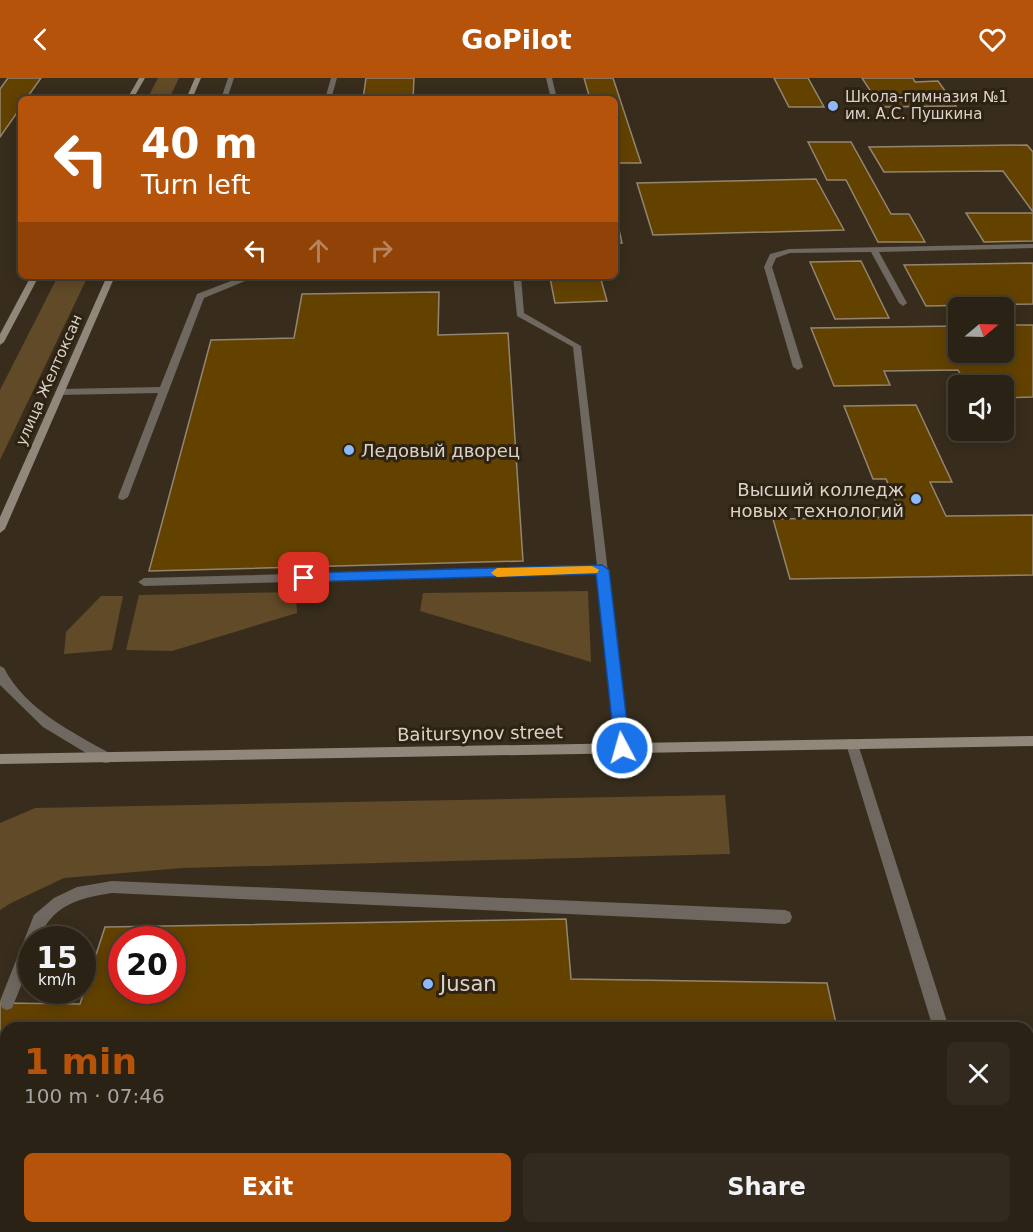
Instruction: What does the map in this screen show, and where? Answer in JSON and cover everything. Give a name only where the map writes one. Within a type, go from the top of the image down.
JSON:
[{"type":"main road","points":[[132,96],[142,78]]},
{"type":"main road","points":[[190,96],[198,78]]},
{"type":"main road","points":[[0,342],[34,279]]},
{"type":"main road","name":"улица Желтоксан","points":[[0,529],[110,279]]},
{"type":"main road","name":"Baitursynov street","points":[[0,759],[1033,741]]},
{"type":"street","points":[[225,96],[231,78]]},
{"type":"street","points":[[329,96],[334,78]]},
{"type":"street","points":[[549,78],[553,96]]},
{"type":"street","points":[[798,367],[768,267],[772,256],[789,251],[1033,246]]},
{"type":"street","points":[[874,249],[903,303]]},
{"type":"street","points":[[123,497],[200,296],[244,279]]},
{"type":"street","points":[[517,279],[520,314],[577,346],[622,748]]},
{"type":"street","points":[[60,392],[164,390]]},
{"type":"street","points":[[144,582],[602,570]]},
{"type":"street","points":[[0,671],[3,680],[47,724],[106,758]]},
{"type":"street","points":[[852,744],[939,1022]]},
{"type":"street","points":[[7,1003],[39,920],[58,903],[82,891],[112,887],[785,917]]},
{"type":"shaded area","points":[[158,78],[179,78],[170,96],[149,96]]},
{"type":"shaded area","points":[[56,279],[87,279],[0,460],[0,390]]},
{"type":"shaded area","points":[[588,591],[591,662],[420,611],[423,593]]},
{"type":"shaded area","points":[[296,592],[297,613],[172,651],[126,650],[139,595]]},
{"type":"shaded area","points":[[101,596],[123,596],[112,650],[64,654],[66,632]]},
{"type":"shaded area","points":[[725,795],[730,854],[182,868],[64,878],[0,910],[0,823],[35,808]]},
{"type":"building","points":[[8,78],[41,78],[28,96],[18,96],[18,111],[0,137],[0,89]]},
{"type":"building","points":[[366,78],[414,78],[413,96],[363,96]]},
{"type":"building","points":[[584,78],[613,78],[641,163],[618,163],[618,96],[589,96]]},
{"type":"building","name":"Школа-гимназия №1 им. А.С. Пушкина","points":[[774,78],[808,78],[824,107],[789,107]]},
{"type":"building","name":"Школа-гимназия №1 им. А.С. Пушкина","points":[[862,78],[913,78],[915,82],[938,81],[956,106],[881,107]]},
{"type":"building","points":[[808,142],[851,142],[891,214],[909,214],[925,242],[878,242],[846,180],[827,180]]},
{"type":"building","points":[[1027,145],[1033,152],[1033,212],[1003,171],[884,172],[869,147]]},
{"type":"building","points":[[816,179],[844,230],[653,235],[637,183]]},
{"type":"building","points":[[966,213],[1033,213],[1033,241],[984,242]]},
{"type":"building","points":[[618,225],[622,243],[618,243]]},
{"type":"building","points":[[861,261],[889,318],[835,319],[810,262]]},
{"type":"building","points":[[1033,263],[1033,304],[1014,304],[1014,297],[948,297],[948,306],[926,306],[904,265]]},
{"type":"building","points":[[550,279],[601,279],[607,301],[555,303]]},
{"type":"building","name":"Ледовый дворец","points":[[439,292],[438,335],[508,333],[523,561],[149,571],[211,340],[294,338],[302,294]]},
{"type":"building","points":[[1014,325],[1033,325],[1033,397],[1014,398],[1014,375],[961,375],[958,370],[884,371],[890,385],[834,386],[811,328],[948,326],[948,363],[1014,363]]},
{"type":"building","name":"Высший колледж новых технологий","points":[[916,405],[952,482],[930,482],[946,516],[1033,515],[1033,575],[790,579],[773,519],[902,517],[886,479],[873,479],[844,406]]},
{"type":"building","points":[[566,919],[571,979],[827,983],[836,1022],[0,1022],[0,1003],[96,1004],[96,955],[105,927],[108,927],[108,1004],[186,1004],[186,926],[163,926]]},
{"type":"slow traffic","points":[[497,573],[592,570]]},
{"type":"place","name":"Школа-гимназия №1 им. А.С. Пушкина","points":[[833,106]]},
{"type":"place","name":"Ледовый дворец","points":[[349,450]]},
{"type":"place","name":"Высший колледж новых технологий","points":[[916,499]]},
{"type":"place","name":"Jusan","points":[[428,984]]},
{"type":"route","points":[[304,578],[602,570],[622,748]]}]
